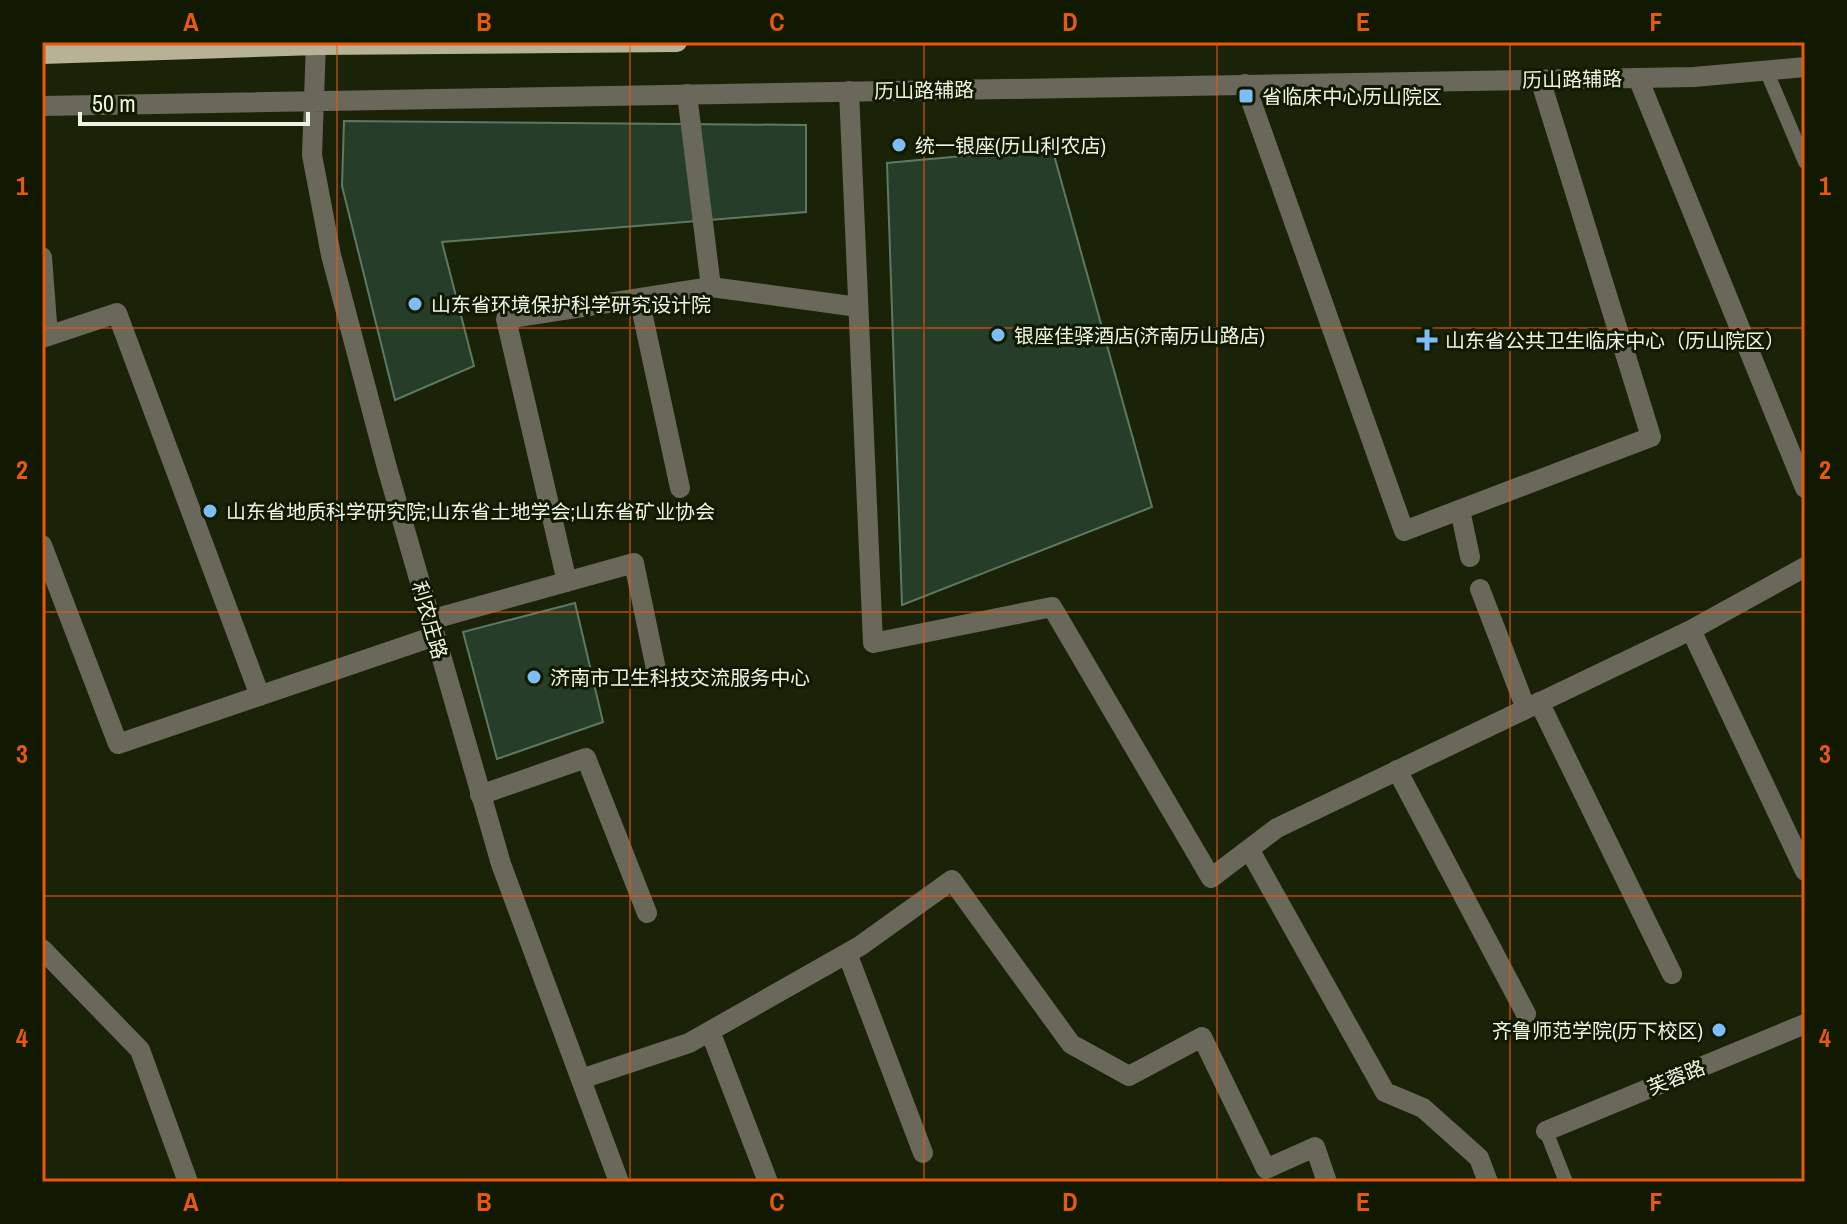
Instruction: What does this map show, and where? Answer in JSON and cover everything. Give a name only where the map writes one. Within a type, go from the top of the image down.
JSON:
[{"type":"main road","points":[[42,54],[317,44],[677,42]]},
{"type":"street","name":"利农庄路","points":[[317,44],[312,155],[331,255],[501,864],[619,1182]]},
{"type":"street","name":"历山路辅路","points":[[42,106],[1638,78],[1805,67]]},
{"type":"street","points":[[1638,78],[1805,488]]},
{"type":"street","points":[[1245,84],[1404,531],[1651,437],[1540,79]]},
{"type":"street","points":[[849,91],[873,643],[1052,607],[1211,878],[1277,828],[1691,630],[1805,567]]},
{"type":"street","points":[[687,94],[711,287]]},
{"type":"street","points":[[42,257],[45,337],[117,313],[260,696]]},
{"type":"street","points":[[567,582],[506,319],[711,287],[858,307]]},
{"type":"street","points":[[639,298],[680,488]]},
{"type":"street","points":[[1460,510],[1470,557]]},
{"type":"street","points":[[42,545],[118,744],[260,696],[433,628],[567,582],[634,563],[657,674]]},
{"type":"street","points":[[1480,589],[1533,705],[1672,974]]},
{"type":"street","points":[[1691,630],[1805,871]]},
{"type":"street","points":[[480,795],[586,758],[647,913]]},
{"type":"street","points":[[1397,770],[1526,1014]]},
{"type":"street","points":[[1249,849],[1385,1092],[1423,1108],[1479,1158],[1488,1182]]},
{"type":"street","points":[[581,1079],[689,1043],[847,953],[952,880],[1071,1044],[1129,1076],[1202,1037],[1266,1169],[1315,1147],[1327,1182]]},
{"type":"street","points":[[42,949],[140,1050],[188,1182]]},
{"type":"street","points":[[847,953],[923,1153]]},
{"type":"street","name":"芙蓉路","points":[[1546,1131],[1805,1024]]},
{"type":"street","points":[[710,1031],[768,1182]]},
{"type":"lane","points":[[1766,70],[1805,162]]},
{"type":"lane","points":[[1546,1131],[1566,1182]]},
{"type":"building","name":"山东省环境保护科学研究设计院","points":[[344,121],[806,125],[806,212],[442,242],[474,366],[395,400],[342,186]]},
{"type":"building","name":"银座佳驿酒店(济南历山路店)","points":[[1052,148],[1152,507],[902,605],[887,163]]},
{"type":"building","name":"济南市卫生科技交流服务中心","points":[[575,603],[603,722],[497,759],[463,632]]},
{"type":"place","name":"省临床中心历山院区","points":[[1246,96]]},
{"type":"place","name":"统一银座(历山利农店)","points":[[899,145]]},
{"type":"place","name":"山东省环境保护科学研究设计院","points":[[415,304]]},
{"type":"place","name":"银座佳驿酒店(济南历山路店)","points":[[998,335]]},
{"type":"place","name":"山东省公共卫生临床中心（历山院区）","points":[[1427,340]]},
{"type":"place","name":"山东省地质科学研究院;山东省土地学会;山东省矿业协会","points":[[210,511]]},
{"type":"place","name":"济南市卫生科技交流服务中心","points":[[534,677]]},
{"type":"place","name":"齐鲁师范学院(历下校区)","points":[[1719,1030]]}]
